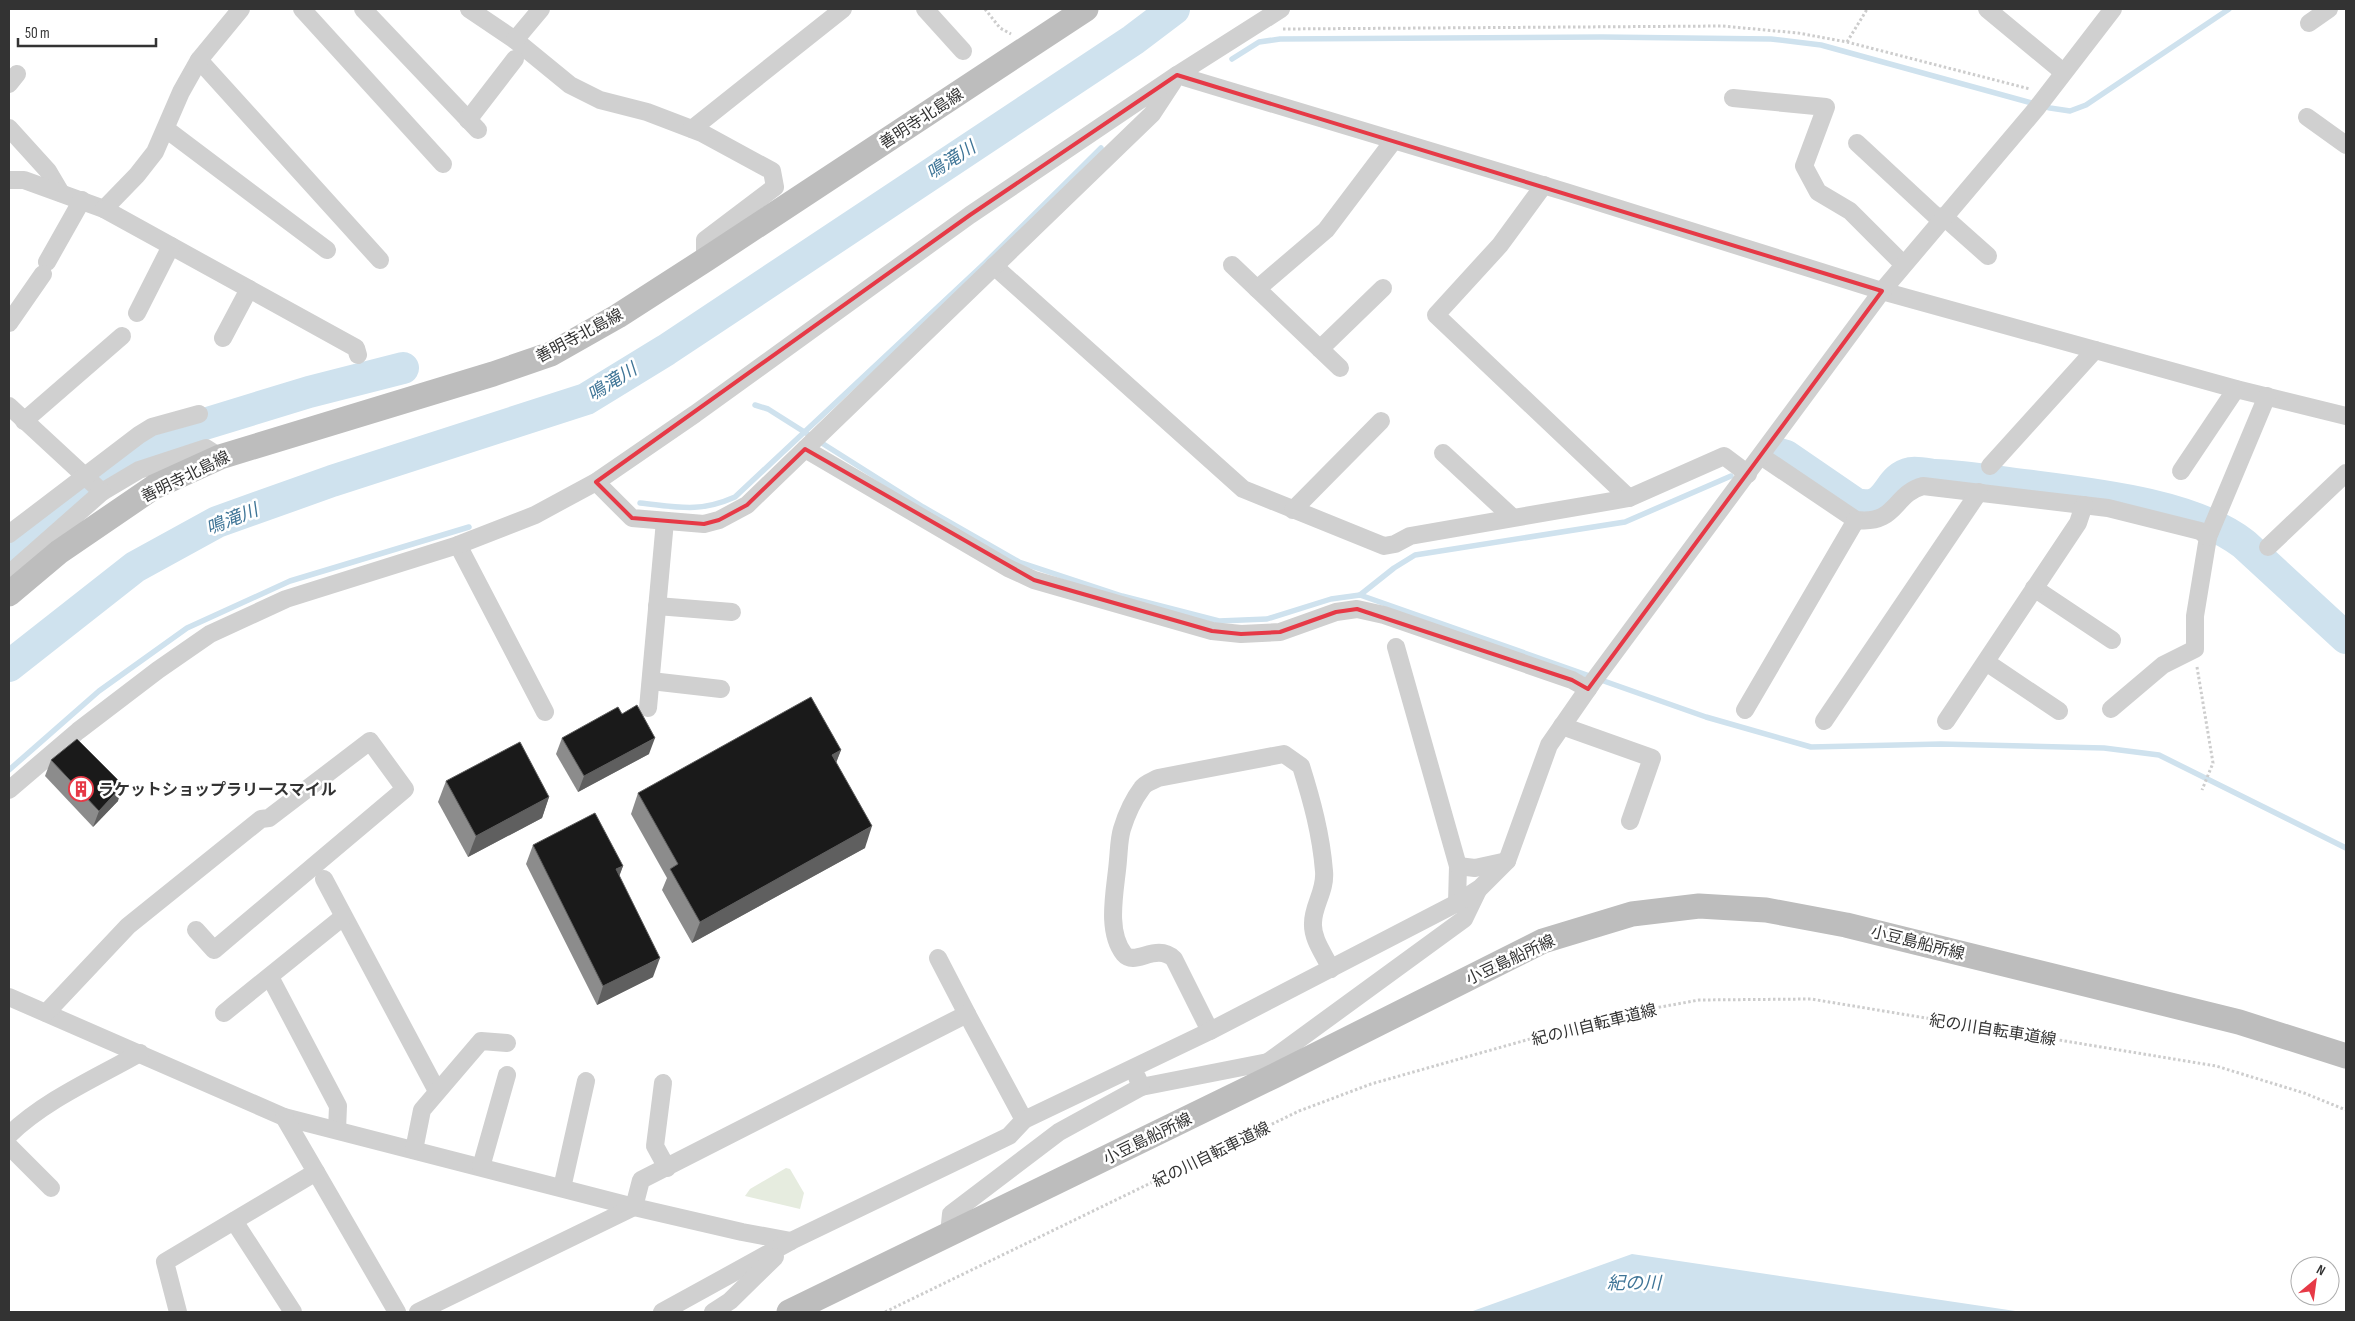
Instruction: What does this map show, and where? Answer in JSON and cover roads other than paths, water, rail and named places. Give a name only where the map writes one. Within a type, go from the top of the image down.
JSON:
[{"type":"main road","name":"善明寺北島線","points":[[9,594],[59,552],[154,487],[220,457],[492,374],[551,354],[618,316],[705,260],[1079,11]]},
{"type":"main road","name":"小豆島船所線","points":[[789,1312],[949,1234],[1271,1069],[1543,941],[1632,914],[1699,906],[1766,910],[1846,925],[2239,1022],[2346,1056]]},
{"type":"street","points":[[104,210],[155,152],[181,92],[199,60],[240,9]]},
{"type":"street","points":[[302,9],[443,164]]},
{"type":"street","points":[[363,9],[473,125],[515,59]]},
{"type":"street","points":[[469,9],[515,40],[578,89],[600,100],[647,112],[692,129],[772,171],[775,187],[705,240],[705,260]]},
{"type":"street","points":[[515,40],[541,9]]},
{"type":"street","points":[[925,9],[963,51]]},
{"type":"street","points":[[9,790],[78,731],[158,670],[210,634],[286,599],[458,545],[535,515],[596,482],[695,414],[970,215],[1177,75],[1281,9]]},
{"type":"street","points":[[1986,9],[2063,72]]},
{"type":"street","points":[[662,1312],[791,1241],[1009,1136],[1024,1120],[1210,1031],[1457,903],[1480,888],[1507,861],[1549,745],[1590,686],[1762,456],[1882,291],[2042,100],[2113,9]]},
{"type":"street","points":[[2309,23],[2329,9]]},
{"type":"street","points":[[692,129],[835,11]]},
{"type":"street","points":[[199,60],[380,260]]},
{"type":"street","points":[[1177,75],[1544,185],[1882,291],[2236,389],[2346,416]]},
{"type":"street","points":[[596,482],[632,518],[704,524],[733,514],[747,505],[1152,114],[1177,75]]},
{"type":"street","points":[[1734,98],[1826,107],[1804,166],[1818,192],[1850,211],[1903,264]]},
{"type":"street","points":[[2307,117],[2346,145]]},
{"type":"street","points":[[9,128],[48,171],[60,192]]},
{"type":"street","points":[[166,129],[327,250]]},
{"type":"street","points":[[1257,289],[1326,230],[1394,140]]},
{"type":"street","points":[[1857,143],[1988,256]]},
{"type":"street","points":[[9,180],[24,180],[82,200],[104,210],[356,348],[358,355]]},
{"type":"street","points":[[1544,185],[1500,245],[1436,315],[1628,498]]},
{"type":"street","points":[[9,323],[45,268],[82,200]]},
{"type":"street","points":[[137,312],[171,246]]},
{"type":"street","points":[[1232,265],[1340,368]]},
{"type":"street","points":[[994,266],[1243,489],[1384,546],[1395,544],[1410,536],[1628,498],[1724,456],[1748,474]]},
{"type":"street","points":[[1320,349],[1383,288]]},
{"type":"street","points":[[223,338],[249,289]]},
{"type":"street","points":[[24,420],[122,336]]},
{"type":"street","points":[[1990,466],[2095,350]]},
{"type":"street","points":[[2181,471],[2236,389]]},
{"type":"street","points":[[2111,709],[2163,665],[2195,649],[2194,616],[2212,527],[2267,396]]},
{"type":"street","points":[[9,406],[102,492]]},
{"type":"street","points":[[9,534],[139,435],[152,427],[199,414]]},
{"type":"street","points":[[1293,510],[1381,421]]},
{"type":"street","points":[[811,443],[1008,568],[1034,580],[1212,631],[1241,634],[1280,632],[1336,612],[1357,609],[1384,615],[1590,686]]},
{"type":"street","points":[[9,574],[102,492],[139,470],[206,448],[220,457]]},
{"type":"street","points":[[1442,453],[1512,518]]},
{"type":"street","points":[[1762,456],[1856,520],[1868,522],[1889,513],[1910,492],[1923,486],[2108,508],[2200,531],[2212,527]]},
{"type":"street","points":[[2268,547],[2346,473]]},
{"type":"street","points":[[1824,721],[1979,492]]},
{"type":"street","points":[[1946,721],[2078,523],[2084,505]]},
{"type":"street","points":[[1745,710],[1856,520]]},
{"type":"street","points":[[648,708],[665,521]]},
{"type":"street","points":[[458,545],[545,712]]},
{"type":"street","points":[[2034,588],[2112,640]]},
{"type":"street","points":[[657,606],[732,612]]},
{"type":"street","points":[[1396,647],[1458,866],[1457,903]]},
{"type":"street","points":[[1986,662],[2059,711]]},
{"type":"street","points":[[650,681],[721,688]]},
{"type":"street","points":[[1562,726],[1652,758],[1630,821]]},
{"type":"street","points":[[46,1013],[128,926],[261,819],[269,818],[370,741],[405,789],[214,950],[196,930]]},
{"type":"street","points":[[1210,1031],[1174,959],[1162,951],[1137,958],[1128,957],[1124,953],[1116,935],[1113,914],[1121,831],[1143,786],[1158,778],[1284,754],[1301,766],[1318,822],[1325,873],[1324,890],[1312,922],[1314,936],[1331,969]]},
{"type":"street","points":[[1458,866],[1475,868],[1507,861]]},
{"type":"street","points":[[324,879],[436,1092]]},
{"type":"street","points":[[949,1234],[951,1214],[1059,1132],[1141,1087],[1271,1069],[1464,919],[1480,888]]},
{"type":"street","points":[[224,1013],[343,917]]},
{"type":"street","points":[[938,958],[1024,1120]]},
{"type":"street","points":[[270,976],[338,1106],[337,1130]]},
{"type":"street","points":[[9,997],[284,1117],[634,1207],[742,1232],[791,1241]]},
{"type":"street","points":[[634,1207],[640,1180],[968,1014]]},
{"type":"street","points":[[414,1150],[422,1110],[436,1092],[481,1041],[506,1043]]},
{"type":"street","points":[[9,1135],[22,1122],[45,1107],[140,1053]]},
{"type":"street","points":[[1133,1069],[1141,1087]]},
{"type":"street","points":[[481,1167],[507,1075]]},
{"type":"street","points":[[562,1188],[586,1081]]},
{"type":"street","points":[[663,1083],[655,1146],[667,1168]]},
{"type":"street","points":[[284,1117],[397,1312]]},
{"type":"street","points":[[9,1146],[51,1188]]},
{"type":"street","points":[[178,1312],[165,1262],[316,1172]]},
{"type":"street","points":[[418,1312],[634,1207]]},
{"type":"street","points":[[234,1221],[292,1312]]},
{"type":"street","points":[[712,1312],[730,1301],[791,1241]]},
{"type":"water","name":"紀の川","points":[[1632,1254],[2022,1312],[1470,1312]]},
{"type":"waterway","name":"鳴滝川","points":[[9,666],[135,567],[217,522],[332,481],[586,399],[666,350],[1133,40],[1174,9]]},
{"type":"waterway","points":[[1232,59],[1259,42],[1280,39],[1602,37],[1771,39],[1821,45],[2050,108],[2070,111],[2086,105],[2229,9]]},
{"type":"waterway","points":[[640,503],[688,508],[710,505],[735,497],[985,263],[1101,148]]},
{"type":"waterway","points":[[9,552],[79,493],[134,453],[162,437],[309,392],[403,368]]},
{"type":"waterway","points":[[755,405],[768,409],[923,507],[1019,562],[1122,596],[1219,621],[1267,619],[1331,599],[1360,595],[1706,717],[1811,747],[1941,744],[2104,748],[2159,755],[2346,848]]},
{"type":"waterway","points":[[1779,454],[1786,456],[1856,504],[1867,505],[1876,503],[1882,499],[1896,481],[1903,476],[1917,473],[2095,494],[2128,500],[2192,517],[2220,529],[2244,544],[2346,638]]},
{"type":"waterway","points":[[1360,595],[1394,568],[1415,555],[1625,522],[1731,476]]},
{"type":"waterway","points":[[9,770],[99,691],[187,628],[290,581],[469,527]]},
{"type":"place","name":"ラケットショップラリースマイル","points":[[81,789]]}]
